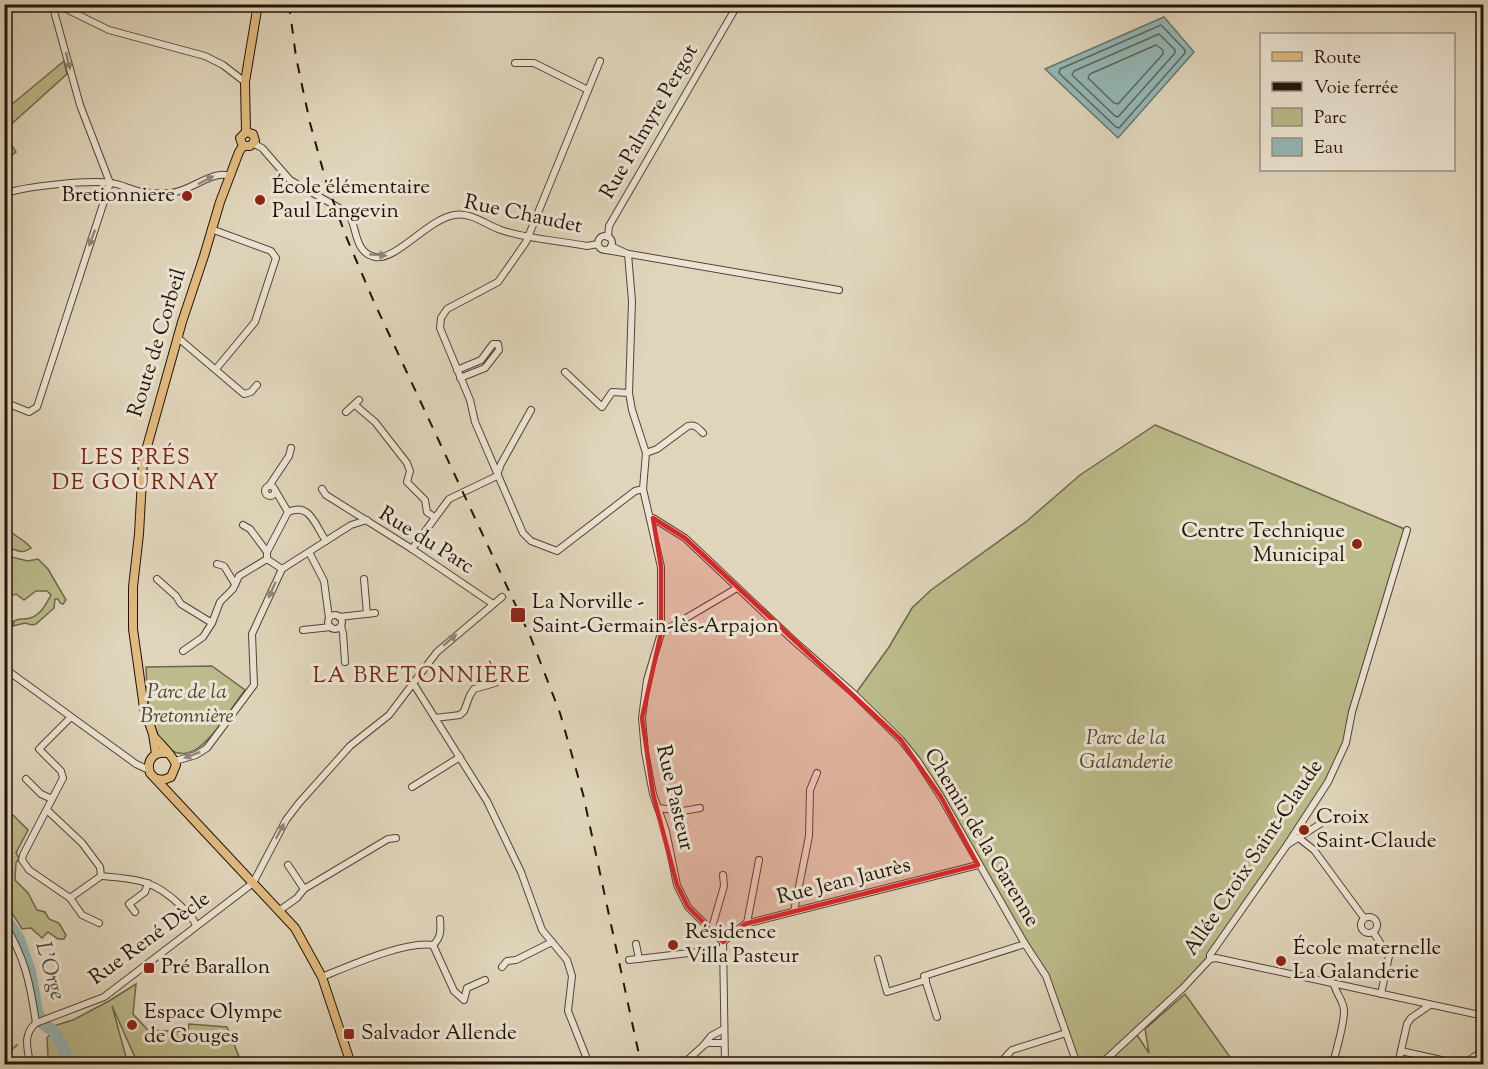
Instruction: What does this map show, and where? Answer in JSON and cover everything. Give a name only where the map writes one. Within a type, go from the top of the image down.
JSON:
[{"type":"main road","points":[[246,132],[251,132],[254,136],[254,144],[248,147],[243,146],[240,138],[246,132],[245,82],[258,4]]},
{"type":"main road","name":"Route de Corbeil","points":[[156,754],[153,734],[144,708],[133,629],[133,587],[143,461],[177,337],[211,229],[243,146]]},
{"type":"main road","name":"Route de Corbeil","points":[[153,734],[167,753]]},
{"type":"main road","points":[[174,798],[171,777],[175,770],[175,761],[167,753],[156,754],[150,760],[149,770],[155,778],[280,910],[304,942],[322,978],[351,1065]]},
{"type":"main road","points":[[155,778],[163,780],[171,777]]},
{"type":"street","points":[[54,4],[109,30],[205,56],[223,65],[245,82]]},
{"type":"street","points":[[4,402],[29,412],[37,407],[110,183],[80,105],[54,4]]},
{"type":"street","name":"Rue Palmyre Pergot","points":[[605,237],[609,226],[738,4]]},
{"type":"street","points":[[600,61],[529,236],[498,282],[451,306],[444,314],[440,328],[470,400],[475,422],[497,476],[525,536],[557,551],[635,490],[643,489],[646,453],[629,393],[632,301],[628,254]]},
{"type":"street","points":[[515,63],[534,63],[588,90]]},
{"type":"street","name":"Rue Chaudet","points":[[254,144],[262,148],[290,180],[348,213],[359,244],[369,255],[379,257],[391,255],[423,229],[452,215],[468,215],[501,230],[587,246],[598,244],[605,237],[611,242],[608,248]]},
{"type":"street","points":[[4,194],[34,188],[110,183],[141,192],[172,193],[191,188],[217,175],[231,176]]},
{"type":"street","points":[[211,229],[271,251],[276,258],[255,322],[216,369]]},
{"type":"street","name":"Rue Chaudet","points":[[598,244],[599,248],[608,248],[628,254],[839,290]]},
{"type":"street","points":[[177,337],[244,393],[251,392],[257,385]]},
{"type":"street","points":[[457,370],[477,362],[493,344],[498,344],[499,350],[485,368],[460,378]]},
{"type":"street","points":[[565,372],[602,407],[612,392],[629,393]]},
{"type":"street","points":[[346,412],[357,403],[375,422],[407,463],[410,471],[407,482],[424,500],[427,512],[434,517]]},
{"type":"street","points":[[412,549],[449,499],[497,476],[501,464],[531,410]]},
{"type":"street","points":[[646,453],[657,449],[688,426],[697,427],[704,433]]},
{"type":"street","points":[[288,512],[272,488],[290,456],[291,448]]},
{"type":"street","points":[[322,489],[326,495],[367,520]]},
{"type":"street","name":"Rue Pasteur","points":[[643,489],[661,567],[661,633],[647,680],[642,718],[645,752],[653,794],[666,831],[677,885],[688,907],[723,945]]},
{"type":"street","points":[[183,651],[202,637],[212,623],[220,602],[239,576],[267,555],[288,512],[300,508],[307,511],[326,541]]},
{"type":"street","name":"Chemin de la Garenne","points":[[650,518],[685,538],[854,694],[901,740],[917,760],[941,797],[1025,944],[1046,975],[1077,1065]]},
{"type":"street","name":"Rue du Parc","points":[[282,569],[351,525],[367,520],[494,604]]},
{"type":"street","points":[[175,761],[196,755],[207,748],[254,685],[252,634],[282,569],[267,555],[250,529],[243,525]]},
{"type":"street","name":"Allée Croix Saint-Claude","points":[[1101,1065],[1210,959],[1210,955],[1328,782],[1344,748],[1352,712],[1407,530]]},
{"type":"street","points":[[309,552],[324,580],[328,623],[331,627]]},
{"type":"street","points":[[217,564],[224,567],[235,584]]},
{"type":"street","points":[[157,579],[176,596],[181,604],[212,623]]},
{"type":"street","points":[[364,579],[367,614]]},
{"type":"street","points":[[661,633],[737,588]]},
{"type":"street","points":[[253,883],[286,820],[299,803],[350,746],[389,715],[437,652],[502,597]]},
{"type":"street","points":[[329,618],[334,615],[339,617],[375,613]]},
{"type":"street","points":[[339,617],[342,620],[341,626],[344,633],[345,662]]},
{"type":"street","points":[[4,620],[10,624],[4,628]]},
{"type":"street","points":[[303,630],[331,627],[335,629],[341,626]]},
{"type":"street","points":[[4,668],[130,759],[149,770]]},
{"type":"street","points":[[413,683],[499,823],[521,872],[538,923],[567,960],[572,976],[568,1011],[589,1065]]},
{"type":"street","points":[[435,718],[460,715],[474,689],[495,683]]},
{"type":"street","points":[[71,717],[39,749],[61,771],[63,778],[23,855],[24,864],[70,898],[82,915],[99,923]]},
{"type":"street","points":[[412,787],[460,757]]},
{"type":"street","points":[[130,759],[150,760]]},
{"type":"street","points":[[795,911],[808,836],[810,790],[817,773]]},
{"type":"street","points":[[26,779],[41,794],[52,799]]},
{"type":"street","points":[[658,808],[683,811],[700,808]]},
{"type":"street","points":[[47,810],[82,843],[100,867],[101,876]]},
{"type":"street","points":[[1287,845],[1320,825]]},
{"type":"street","points":[[280,910],[297,898],[304,888],[388,839],[396,838]]},
{"type":"street","points":[[1300,839],[1314,850],[1364,918]]},
{"type":"street","points":[[747,923],[759,860]]},
{"type":"street","points":[[288,865],[304,888]]},
{"type":"street","name":"Rue Jean Jaurès","points":[[723,945],[747,923],[978,865]]},
{"type":"street","points":[[711,931],[724,886],[723,875]]},
{"type":"street","points":[[70,898],[101,876],[148,883],[169,894],[193,918],[196,926]]},
{"type":"street","points":[[135,912],[129,904],[145,892],[148,883]]},
{"type":"street","name":"Rue René Dècle","points":[[38,1022],[104,997],[253,883]]},
{"type":"street","points":[[1364,918],[1372,917],[1375,920],[1377,924],[1373,932]]},
{"type":"street","points":[[1364,918],[1361,922],[1362,929],[1365,932],[1373,932]]},
{"type":"street","points":[[322,978],[388,952],[425,944],[433,945],[437,942],[441,931],[440,919]]},
{"type":"street","points":[[4,923],[20,950],[38,1022],[29,1030],[26,1040],[30,1065]]},
{"type":"street","points":[[1373,932],[1389,956],[1381,994]]},
{"type":"street","points":[[502,967],[507,961],[516,960],[552,942]]},
{"type":"street","points":[[636,944],[639,959]]},
{"type":"street","points":[[937,1017],[924,975],[1025,944]]},
{"type":"street","points":[[433,945],[454,991],[464,1000],[468,988],[485,980]]},
{"type":"street","points":[[629,960],[723,945],[724,1065]]},
{"type":"street","points":[[1210,959],[1216,958],[1484,1016]]},
{"type":"street","points":[[878,959],[887,992],[926,981]]},
{"type":"street","points":[[1333,1065],[1344,1012],[1343,1002],[1334,984]]},
{"type":"street","points":[[1398,1065],[1407,1024],[1411,1018],[1430,1005]]},
{"type":"street","points":[[683,1065],[711,1036],[723,1029]]},
{"type":"street","points":[[999,1065],[1012,1050],[1066,1033]]},
{"type":"street","points":[[1401,1051],[1461,1065],[1482,1056],[1484,1038]]},
{"type":"street","points":[[703,1046],[708,1043],[724,1043]]},
{"type":"highlighted area","points":[[653,518],[685,538],[901,740],[941,797],[978,865],[745,924],[723,942],[688,907],[677,885],[653,794],[642,718],[661,633],[661,567]]},
{"type":"green space","points":[[64,61],[67,74],[6,129],[7,138],[16,152],[5,160],[5,110]]},
{"type":"green space","name":"Parc de la Galanderie","points":[[1155,425],[1407,530],[1336,767],[1206,961],[1135,1032],[1149,1053],[1145,1029],[1185,994],[1230,1057],[1219,1064],[1077,1064],[1047,975],[918,760],[856,693],[889,647],[912,608],[931,590],[1027,521],[1080,475]]},
{"type":"green space","points":[[4,523],[31,548],[22,552],[13,549],[10,552],[11,557],[28,561],[38,559],[48,569],[66,600],[63,604],[55,599],[54,608],[36,624],[25,623],[13,626],[14,621],[37,614],[43,609],[51,595],[47,591],[36,591],[24,600],[16,594],[10,596],[4,588]]},
{"type":"green space","name":"Parc de la Bretonnière","points":[[212,666],[245,690],[204,743],[189,752],[174,751],[167,747],[157,734],[151,717],[146,667]]},
{"type":"green space","points":[[5,810],[28,830],[16,853],[19,858],[16,863],[15,880],[28,893],[37,910],[45,912],[49,919],[59,923],[66,935],[64,939],[58,939],[48,932],[42,938],[31,928],[22,929],[5,903]]},
{"type":"green space","points":[[136,984],[133,1014],[148,1030],[188,1032],[189,1024],[227,1027],[242,1064],[138,1064],[112,1006],[128,1064],[61,1064],[59,1060],[48,1057],[47,1038],[57,1025],[73,1020]]},
{"type":"water","points":[[1164,17],[1194,52],[1118,138],[1045,69]]},
{"type":"waterway","name":"L'Orge","points":[[4,917],[19,939],[30,972],[37,1011],[42,1023],[55,1032],[71,1064]]},
{"type":"waterway","points":[[4,1056],[17,1045]]},
{"type":"railway","points":[[289,4],[296,57],[310,123],[326,181],[345,234],[374,302],[531,638],[560,713],[583,794],[641,1064]]},
{"type":"place","name":"Bretionniere","points":[[187,196]]},
{"type":"place","name":"École élémentaire Paul Langevin","points":[[260,200]]},
{"type":"place","name":"Centre Technique Municipal","points":[[1357,544]]},
{"type":"place","name":"La Norville - Saint-Germain-lès-Arpajon","points":[[518,615]]},
{"type":"place","name":"Croix Saint-Claude","points":[[1304,830]]},
{"type":"place","name":"Résidence Villa Pasteur","points":[[673,945]]},
{"type":"place","name":"École maternelle La Galanderie","points":[[1281,961]]},
{"type":"place","name":"Pré Barallon","points":[[149,968]]},
{"type":"place","name":"Espace Olympe de Gouges","points":[[132,1025]]},
{"type":"place","name":"Salvador Allende","points":[[349,1034]]},
{"type":"district","name":"LES PRÉS DE GOURNAY","points":[[136,472]]},
{"type":"district","name":"LA BRETONNIÈRE","points":[[422,677]]}]
